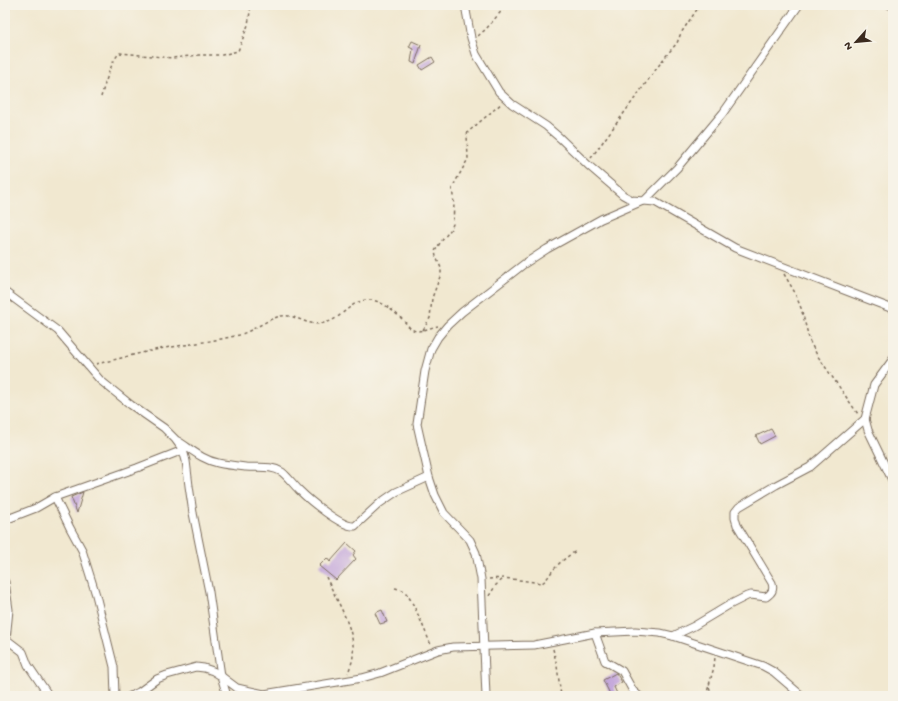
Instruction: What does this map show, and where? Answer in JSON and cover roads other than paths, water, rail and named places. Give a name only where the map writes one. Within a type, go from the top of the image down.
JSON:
[{"type":"street","points":[[465,5],[471,38],[476,54],[499,92],[506,99],[546,126],[623,195],[632,200],[655,202],[735,248],[893,309]]},
{"type":"street","points":[[486,696],[482,579],[474,547],[470,540],[444,513],[435,495],[428,477],[417,424],[425,371],[431,349],[438,337],[448,325],[473,303],[524,264],[547,249],[601,219],[645,200],[676,168],[723,113],[799,5]]},
{"type":"street","points":[[5,292],[58,331],[100,380],[164,428],[183,450],[186,461],[188,486],[209,592],[221,676],[227,696]]},
{"type":"street","points":[[673,636],[747,596],[751,595],[766,597],[771,594],[773,590],[772,583],[737,525],[735,512],[739,507],[754,497],[810,467],[863,420],[874,385],[893,359]]},
{"type":"street","points":[[863,420],[893,482]]},
{"type":"street","points":[[175,439],[207,460],[242,467],[259,468],[269,466],[275,468],[286,475],[306,496],[328,514],[351,527],[355,526],[380,503],[396,492],[428,477]]},
{"type":"street","points":[[5,520],[36,508],[55,497],[183,450]]},
{"type":"street","points":[[55,497],[82,550],[96,595],[114,667],[115,696]]},
{"type":"street","points":[[5,582],[9,610],[6,639],[23,652],[28,665],[49,696]]},
{"type":"street","points":[[130,696],[139,692],[157,679],[196,667],[204,668],[221,676],[237,688],[264,694],[362,678],[380,673],[434,652],[453,647],[534,645],[595,634],[635,631],[660,633],[673,636],[763,666],[774,672],[802,696]]},
{"type":"street","points":[[595,634],[605,661],[622,671],[633,691],[639,696]]}]
